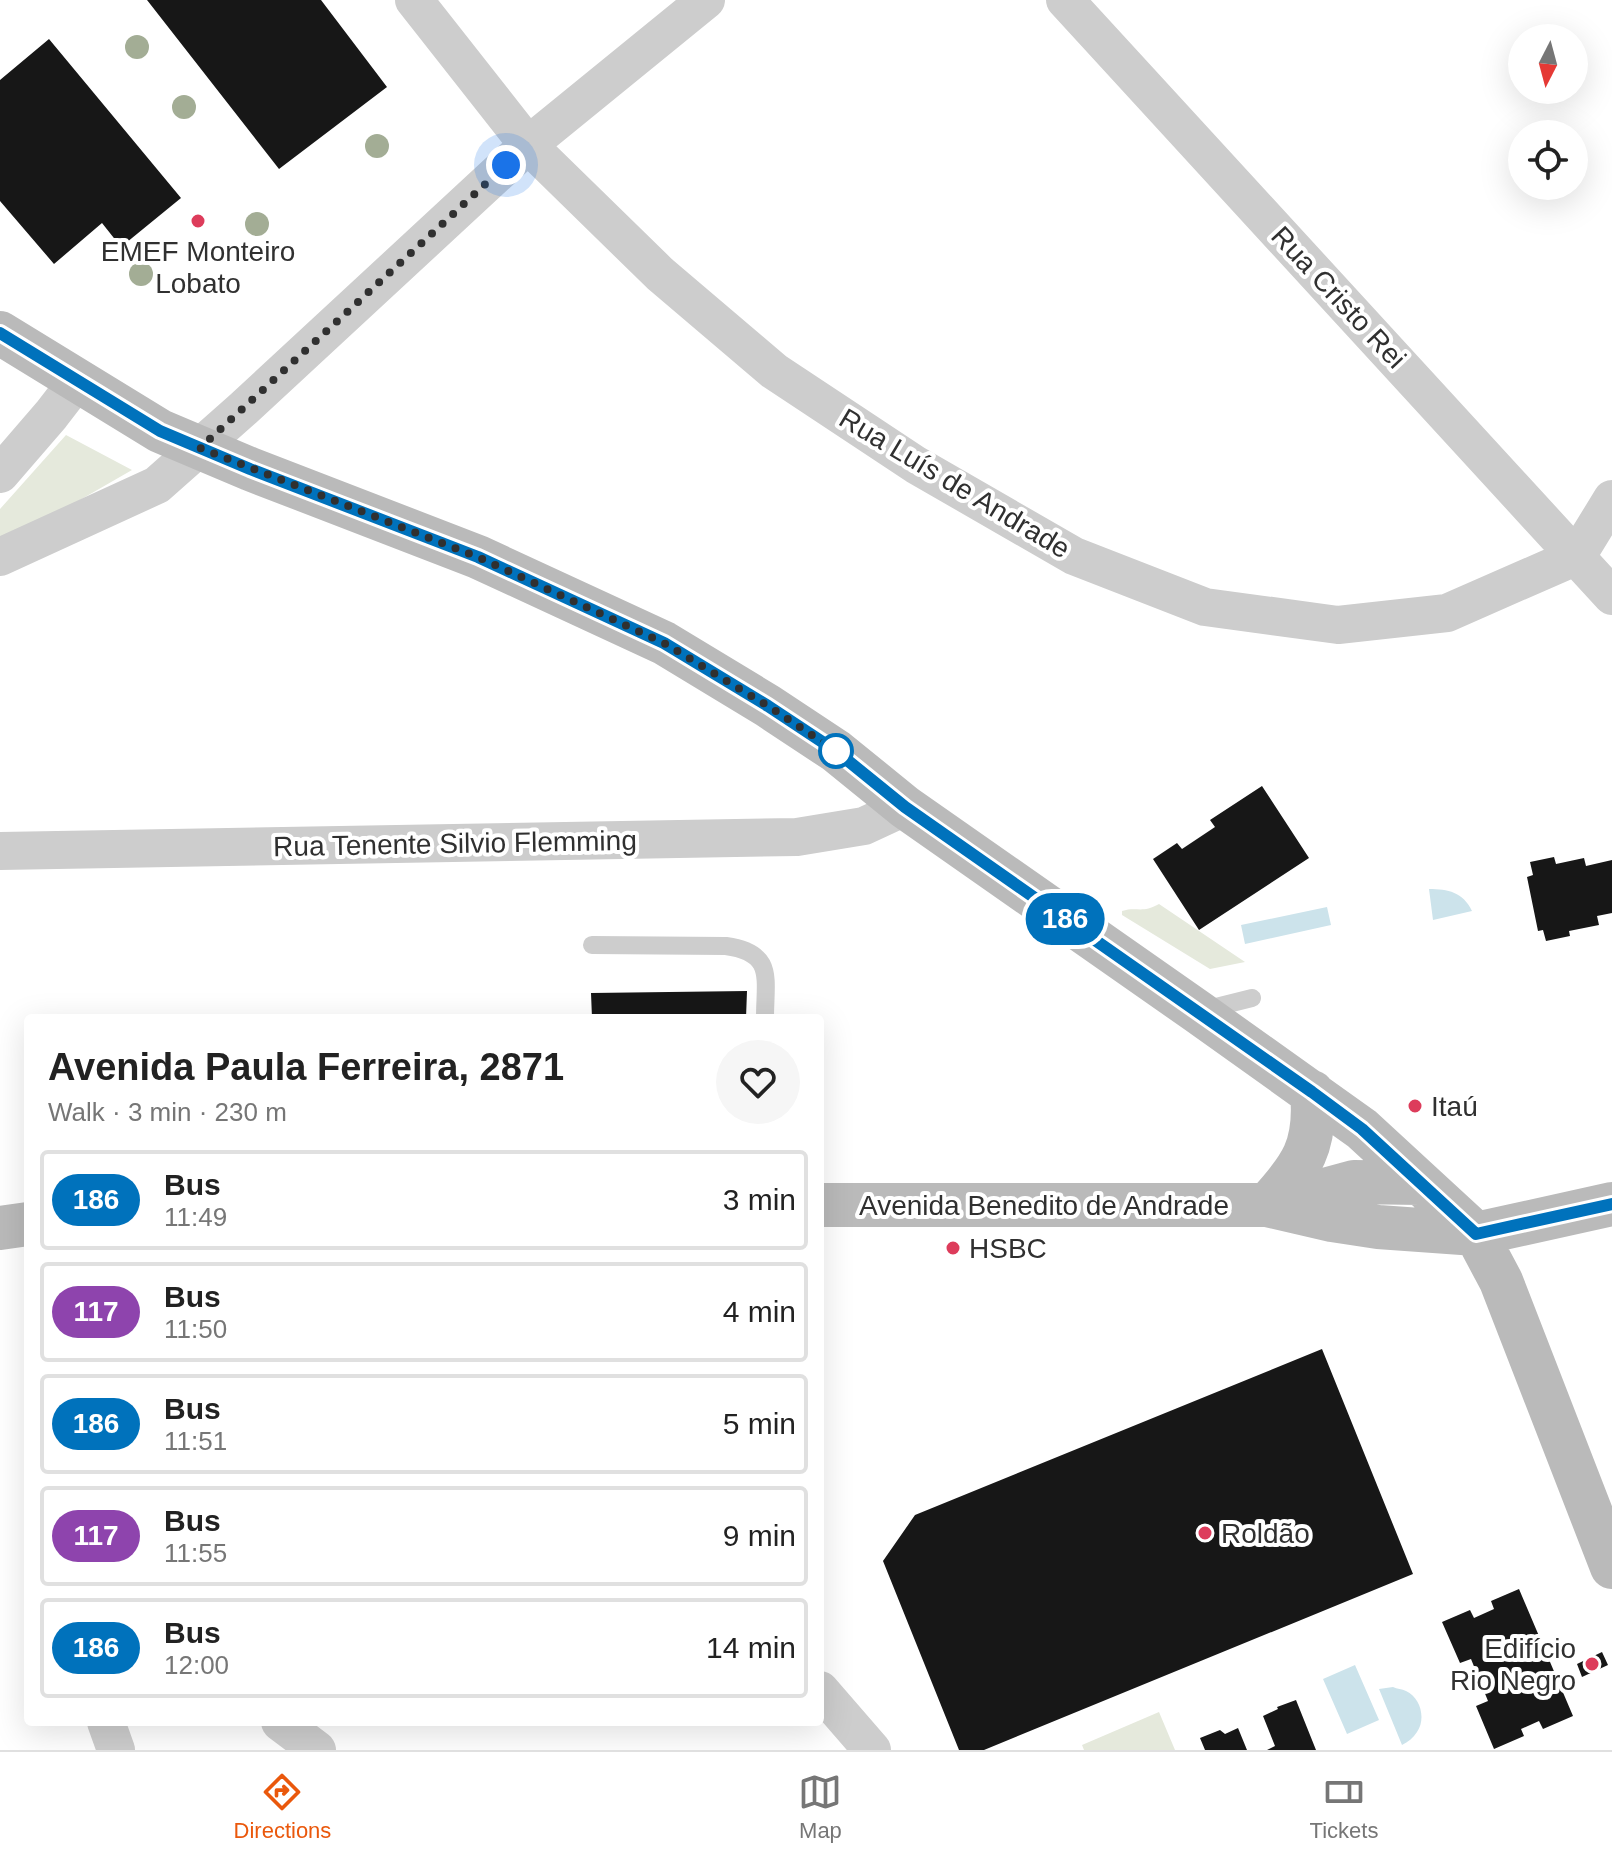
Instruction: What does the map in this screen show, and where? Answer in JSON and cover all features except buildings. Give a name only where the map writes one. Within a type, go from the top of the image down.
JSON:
[{"type":"main road","points":[[0,333],[160,431],[478,557],[664,643],[836,751],[905,807],[1362,1129],[1476,1234],[1501,1281],[1612,1567]]},
{"type":"main road","points":[[1267,1205],[1292,1178],[1304,1158],[1311,1139],[1314,1115],[1312,1092]]},
{"type":"main road","name":"Avenida Benedito de Andrade","points":[[1267,1205],[1354,1182],[1420,1183]]},
{"type":"main road","name":"Avenida Benedito de Andrade","points":[[824,1205],[1267,1205],[1378,1227],[1476,1234],[1612,1204]]},
{"type":"main road","points":[[0,1228],[24,1225]]},
{"type":"street","name":"Rua Luís de Andrade","points":[[414,0],[528,145],[660,274],[774,371],[916,465],[1074,556],[1205,607],[1338,625],[1447,613],[1577,556]]},
{"type":"street","points":[[0,557],[157,485],[528,145],[706,0]]},
{"type":"street","name":"Rua Cristo Rei","points":[[1065,0],[1612,596]]},
{"type":"street","points":[[0,474],[78,380]]},
{"type":"street","points":[[1577,556],[1612,499]]},
{"type":"street","name":"Rua Tenente Silvio Flemming","points":[[0,851],[797,837],[864,826],[905,807]]},
{"type":"street","points":[[824,1695],[872,1750]]},
{"type":"street","points":[[107,1726],[116,1750]]},
{"type":"street","points":[[285,1726],[317,1750]]},
{"type":"lane","points":[[592,945],[743,948],[755,954],[762,963],[765,1014]]},
{"type":"lane","points":[[1198,1012],[1252,998]]},
{"type":"shaded area","points":[[66,435],[132,470],[0,546],[0,509]]},
{"type":"shaded area","points":[[1159,904],[1245,962],[1210,969],[1122,915],[1122,911],[1148,909]]},
{"type":"shaded area","points":[[1159,1712],[1175,1750],[1084,1750],[1082,1745]]},
{"type":"water","points":[[1429,889],[1454,893],[1472,911],[1433,920]]},
{"type":"water","points":[[1327,907],[1331,925],[1245,944],[1241,925]]},
{"type":"water","points":[[1355,1665],[1379,1720],[1347,1734],[1323,1679]]},
{"type":"water","points":[[1393,1687],[1411,1694],[1421,1715],[1417,1732],[1402,1745],[1379,1689]]},
{"type":"bus line","name":"186","points":[[0,333],[160,431],[478,557],[664,643],[768,706],[836,751],[905,807],[1362,1129],[1476,1234],[1612,1204]]},
{"type":"place","name":"EMEF Monteiro Lobato","points":[[198,221]]},
{"type":"place","name":"Itaú","points":[[1415,1106]]},
{"type":"place","name":"HSBC","points":[[953,1248]]},
{"type":"place","name":"Roldão","points":[[1205,1533]]},
{"type":"place","name":"Edifício Rio Negro","points":[[1592,1664]]},
{"type":"route","points":[[506,165],[200,448],[478,557],[664,643],[836,751]]}]
